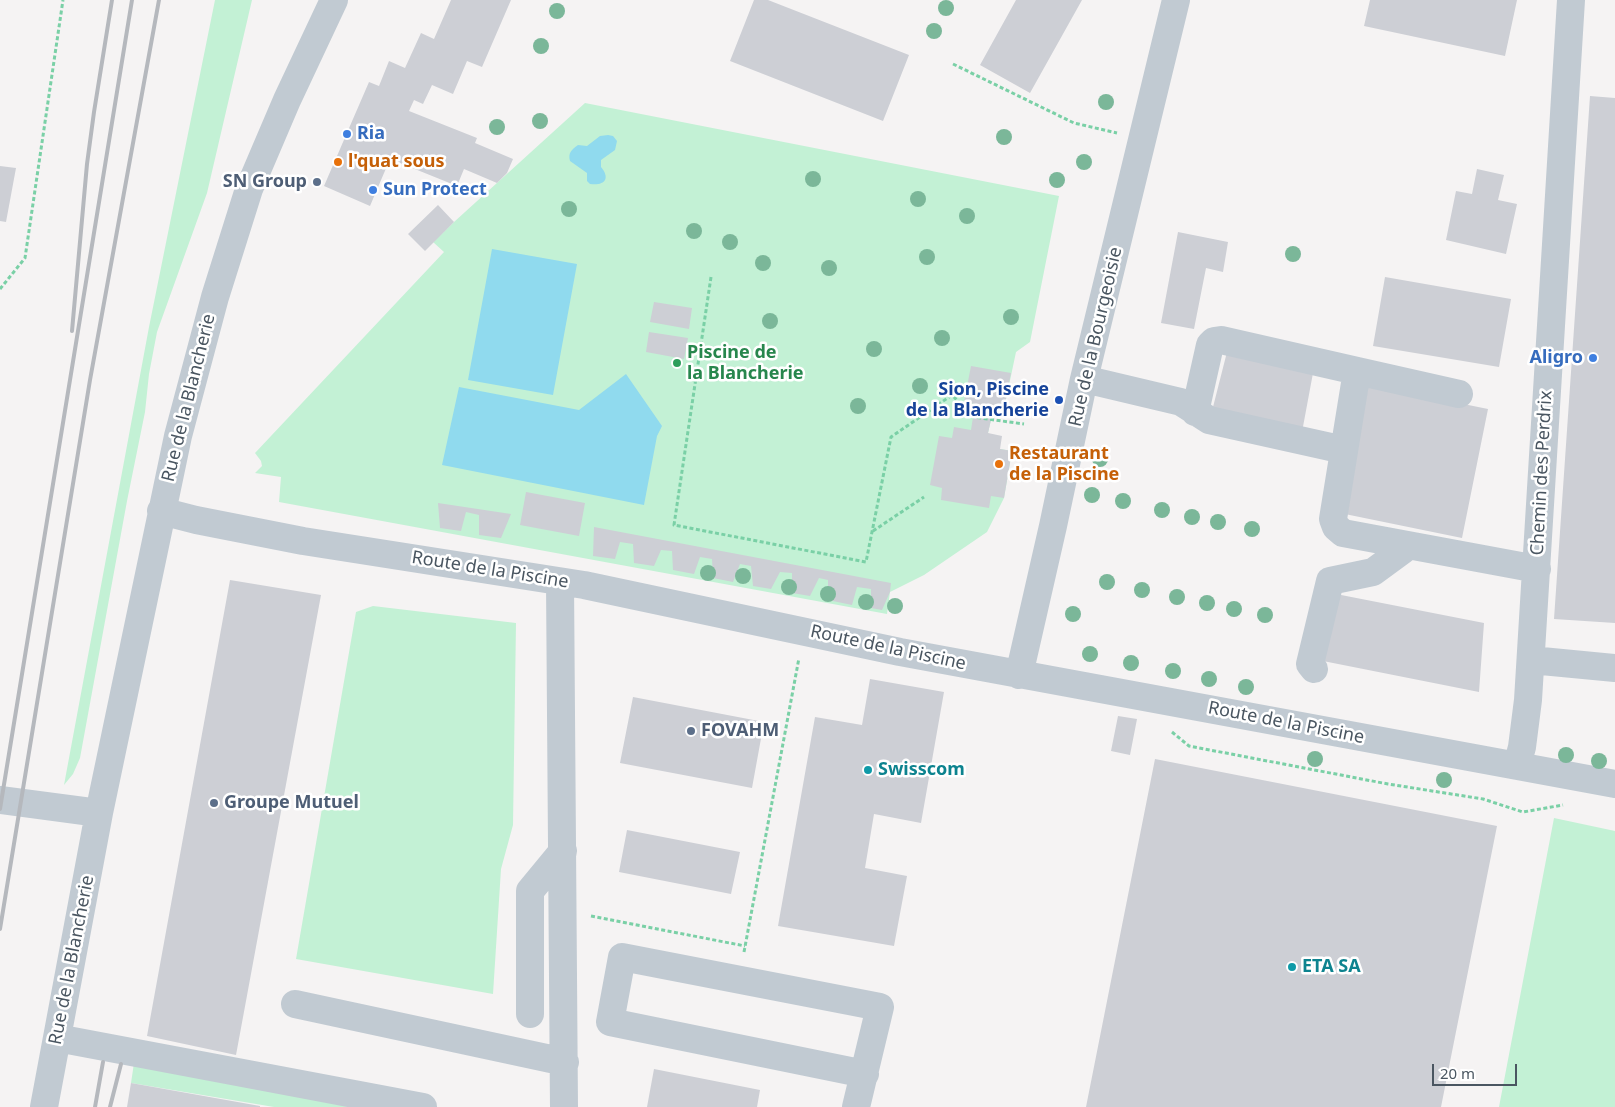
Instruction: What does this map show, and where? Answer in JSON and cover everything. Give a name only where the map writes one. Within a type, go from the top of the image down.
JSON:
[{"type":"street","name":"Rue de la Blancherie","points":[[44,1107],[99,812],[178,436],[215,297],[248,189],[334,0]]},
{"type":"street","name":"Rue de la Bourgeoisie","points":[[1018,675],[1053,526],[1084,379],[1176,0]]},
{"type":"street","name":"Chemin des Perdrix","points":[[1517,766],[1522,747],[1528,700],[1534,621],[1571,0]]},
{"type":"street","points":[[1195,412],[1210,345],[1214,341],[1221,340],[1459,394]]},
{"type":"street","points":[[1357,371],[1333,519],[1336,527],[1343,533],[1537,569]]},
{"type":"street","points":[[1084,379],[1181,402],[1209,420],[1344,450]]},
{"type":"street","name":"Route de la Piscine","points":[[161,511],[196,520],[304,541],[584,585],[1018,675],[1134,694],[1615,784]]},
{"type":"street","points":[[1314,669],[1310,664],[1330,581],[1373,572],[1403,550],[1406,544]]},
{"type":"street","points":[[560,582],[564,910],[564,1107]]},
{"type":"street","points":[[1531,660],[1615,668]]},
{"type":"street","points":[[0,800],[99,812]]},
{"type":"street","points":[[530,1014],[530,891],[563,851]]},
{"type":"street","points":[[856,1107],[865,1074],[880,1007],[622,957],[610,1022],[865,1074]]},
{"type":"street","points":[[295,1004],[565,1062]]},
{"type":"street","points":[[58,1038],[423,1107]]},
{"type":"path","points":[[0,289],[25,258],[63,0]]},
{"type":"path","points":[[953,64],[1074,123],[1120,134]]},
{"type":"path","points":[[711,277],[674,525],[866,562],[891,437],[952,395],[973,417],[1024,424]]},
{"type":"path","points":[[872,532],[924,497]]},
{"type":"path","points":[[738,979],[804,631]]},
{"type":"path","points":[[1164,731],[1174,733],[1189,746],[1388,784],[1483,799],[1523,812],[1567,804]]},
{"type":"path","points":[[564,910],[745,946]]},
{"type":"green space","points":[[215,0],[252,0],[207,193],[157,332],[149,374],[145,412],[80,758],[73,774],[64,785],[149,327]]},
{"type":"green space","name":"Piscine de la Blancherie","points":[[585,103],[1059,196],[1030,342],[1016,352],[1004,409],[992,408],[988,433],[1000,449],[1012,451],[1004,498],[987,532],[924,575],[890,592],[887,614],[279,502],[281,477],[255,473],[262,466],[255,453],[444,252],[433,242]]},
{"type":"green space","points":[[373,606],[516,623],[513,825],[501,869],[493,994],[296,959],[356,612]]},
{"type":"green space","points":[[1554,818],[1615,831],[1615,1107],[1499,1107]]},
{"type":"green space","points":[[134,1063],[356,1107],[274,1107],[131,1083]]},
{"type":"water","points":[[600,136],[613,136],[617,141],[615,150],[601,160],[601,167],[606,178],[602,183],[590,184],[587,181],[587,173],[570,161],[570,154],[578,145],[587,146]]},
{"type":"water","points":[[492,249],[577,264],[553,395],[468,380]]},
{"type":"water","points":[[626,374],[662,426],[657,436],[644,505],[442,465],[459,387],[579,410]]},
{"type":"building","points":[[451,0],[511,0],[482,67],[467,61],[453,94],[432,85],[423,104],[414,100],[409,111],[477,138],[475,143],[513,159],[507,173],[497,183],[464,169],[457,186],[390,159],[370,206],[324,186],[369,82],[379,86],[389,61],[405,68],[421,33],[434,39]]},
{"type":"building","points":[[754,0],[768,0],[909,55],[883,121],[730,61]]},
{"type":"building","points":[[1016,0],[1082,0],[1030,93],[980,65]]},
{"type":"building","points":[[1370,0],[1517,0],[1505,56],[1364,26]]},
{"type":"building","name":"Aligro","points":[[1590,96],[1615,98],[1615,623],[1554,619]]},
{"type":"building","points":[[0,166],[16,168],[6,222],[0,221]]},
{"type":"building","points":[[1477,169],[1504,175],[1498,200],[1517,204],[1506,254],[1446,240],[1456,191],[1472,194]]},
{"type":"building","points":[[438,205],[454,222],[425,251],[408,234]]},
{"type":"building","points":[[1178,232],[1228,242],[1223,272],[1206,268],[1194,329],[1161,323]]},
{"type":"building","points":[[1385,277],[1511,299],[1499,367],[1373,346]]},
{"type":"building","points":[[654,302],[692,308],[689,329],[650,322]]},
{"type":"building","points":[[649,332],[688,338],[684,359],[646,352]]},
{"type":"building","points":[[1227,352],[1313,373],[1302,432],[1212,411]]},
{"type":"building","points":[[971,366],[1011,373],[1004,409],[992,407],[988,433],[1002,436],[1000,449],[1012,451],[1004,498],[991,496],[989,508],[941,500],[942,488],[930,485],[939,436],[952,438],[954,427],[971,430],[975,404],[964,402]]},
{"type":"building","points":[[1365,384],[1488,409],[1462,538],[1340,513]]},
{"type":"building","points":[[526,492],[585,503],[579,536],[520,525]]},
{"type":"building","points":[[438,503],[511,514],[501,538],[479,535],[479,515],[466,512],[461,531],[440,528]]},
{"type":"building","points":[[594,527],[891,583],[890,592],[882,610],[871,608],[871,589],[857,587],[852,605],[828,600],[828,580],[819,578],[810,596],[792,593],[792,573],[780,572],[771,589],[753,586],[751,566],[740,564],[733,582],[713,578],[712,559],[700,557],[694,574],[673,570],[672,551],[661,550],[654,566],[634,563],[633,544],[620,542],[615,559],[593,556]]},
{"type":"building","points":[[230,580],[321,595],[236,1055],[147,1036]]},
{"type":"building","points":[[1336,594],[1484,623],[1479,692],[1323,661]]},
{"type":"building","name":"Swisscom","points":[[870,679],[944,692],[921,823],[874,814],[865,868],[907,876],[894,946],[778,926],[815,717],[862,725]]},
{"type":"building","points":[[633,697],[764,722],[752,788],[620,763]]},
{"type":"building","points":[[1118,716],[1137,719],[1130,755],[1111,751]]},
{"type":"building","name":"ETA SA","points":[[1155,759],[1497,826],[1441,1107],[1086,1107]]},
{"type":"building","points":[[627,830],[740,852],[731,894],[619,872]]},
{"type":"building","points":[[654,1069],[760,1090],[757,1107],[647,1107]]},
{"type":"building","points":[[131,1083],[260,1106],[260,1107],[127,1107]]},
{"type":"railway","points":[[72,331],[87,164],[112,0]]},
{"type":"railway","points":[[0,809],[132,0]]},
{"type":"railway","points":[[0,929],[90,380],[159,0]]},
{"type":"railway","points":[[95,1107],[103,1062]]},
{"type":"railway","points":[[110,1107],[121,1064]]},
{"type":"place","name":"Ria","points":[[347,134]]},
{"type":"place","name":"l'quat sous","points":[[338,162]]},
{"type":"place","name":"SN Group","points":[[317,182]]},
{"type":"place","name":"Sun Protect","points":[[373,190]]},
{"type":"place","name":"Aligro","points":[[1593,358]]},
{"type":"place","name":"Piscine de la Blancherie","points":[[677,363]]},
{"type":"place","name":"Sion, Piscine de la Blancherie","points":[[1059,400]]},
{"type":"place","name":"Restaurant de la Piscine","points":[[999,464]]},
{"type":"place","name":"FOVAHM","points":[[691,731]]},
{"type":"place","name":"Swisscom","points":[[868,770]]},
{"type":"place","name":"Groupe Mutuel","points":[[214,803]]},
{"type":"place","name":"ETA SA","points":[[1292,967]]}]
